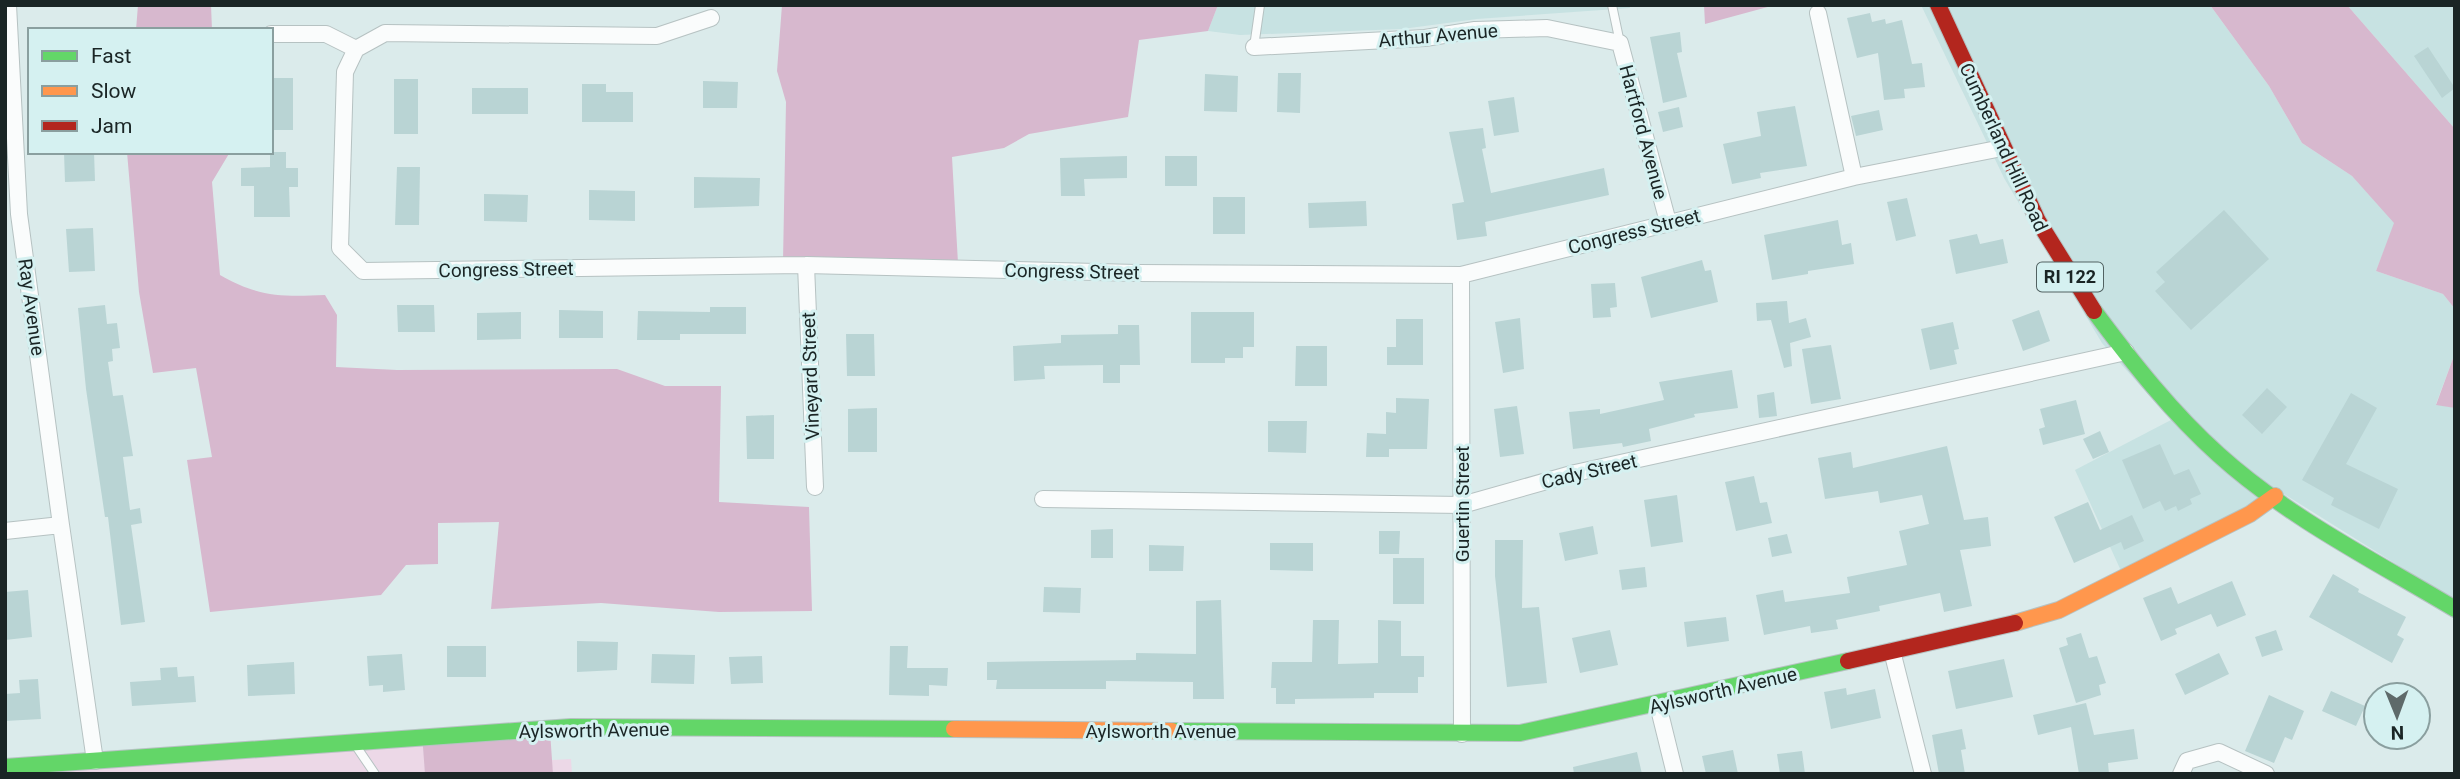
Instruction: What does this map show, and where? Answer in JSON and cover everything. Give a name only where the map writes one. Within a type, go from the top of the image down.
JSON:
[{"type":"street","name":"Ray Avenue","points":[[8,5],[19,214],[95,761]]},
{"type":"street","name":"Cumberland Hill Road","points":[[1938,5],[2002,148],[2066,270],[2109,334],[2141,374],[2219,455],[2275,496],[2289,510],[2455,609]]},
{"type":"street","points":[[1818,13],[1854,177]]},
{"type":"street","points":[[273,34],[326,34],[356,49],[385,33],[657,36],[711,18]]},
{"type":"street","name":"Arthur Avenue","points":[[1254,47],[1425,38],[1475,30],[1547,28],[1620,43]]},
{"type":"street","name":"Hartford Avenue","points":[[1620,43],[1668,222]]},
{"type":"street","name":"Congress Street","points":[[356,49],[345,72],[340,248],[363,271],[806,265],[1138,273],[1461,275],[1854,177],[2002,148]]},
{"type":"street","name":"Vineyard Street","points":[[806,265],[815,487]]},
{"type":"street","name":"Guertin Street","points":[[1461,275],[1462,734]]},
{"type":"street","name":"Cady Street","points":[[1042,499],[1462,505],[1575,473],[2126,352]]},
{"type":"street","name":"Aylsworth Avenue","points":[[5,767],[571,727],[1520,733],[1658,705],[2025,621],[2059,610],[2250,514],[2275,496]]},
{"type":"street","points":[[5,531],[61,525]]},
{"type":"street","points":[[1892,651],[1923,774]]},
{"type":"street","points":[[1658,705],[1675,774]]},
{"type":"street","points":[[2181,774],[2187,761],[2219,752],[2266,774]]},
{"type":"lane","points":[[1254,47],[1260,5]]},
{"type":"lane","points":[[1612,5],[1620,43]]},
{"type":"lane","points":[[353,741],[374,774]]},
{"type":"shaded area","points":[[138,5],[211,5],[212,28],[136,28]]},
{"type":"shaded area","points":[[782,5],[1218,5],[1208,31],[1139,40],[1128,117],[1029,134],[1004,148],[952,157],[958,263],[783,261],[786,102],[777,71]]},
{"type":"shaded area","points":[[1218,5],[1629,5],[1630,8],[1477,19],[1402,29],[1240,35],[1208,31]]},
{"type":"shaded area","points":[[1704,5],[1775,5],[1705,24]]},
{"type":"shaded area","points":[[1921,5],[2210,5],[2269,86],[2302,143],[2352,176],[2395,223],[2376,271],[2443,294],[2455,309],[2455,353],[2436,404],[2455,408],[2455,601],[2284,494],[2122,573],[2075,470],[2171,420],[2102,343],[2004,178]]},
{"type":"shaded area","points":[[2210,5],[2347,5],[2455,129],[2455,309],[2443,294],[2376,271],[2394,223],[2352,176],[2302,143],[2269,86]]},
{"type":"shaded area","points":[[2347,5],[2455,5],[2455,129]]},
{"type":"shaded area","points":[[127,154],[229,154],[212,182],[220,275],[259,292],[296,296],[325,295],[337,315],[336,367],[397,370],[617,369],[665,386],[721,386],[719,502],[809,507],[812,611],[719,612],[601,603],[491,609],[499,522],[438,523],[438,564],[406,565],[381,595],[210,612],[187,460],[212,457],[196,368],[153,373],[139,292]]},
{"type":"shaded area","points":[[2455,353],[2455,408],[2436,405]]},
{"type":"shaded area","points":[[550,731],[553,774],[425,774],[422,734]]},
{"type":"shaded area","points":[[422,734],[425,767],[571,759],[572,774],[5,774]]},
{"type":"building","points":[[1870,13],[1872,22],[1885,19],[1886,24],[1902,20],[1912,64],[1922,63],[1925,87],[1904,89],[1905,98],[1884,100],[1878,53],[1857,58],[1847,18]]},
{"type":"building","points":[[1680,32],[1682,52],[1677,53],[1687,97],[1663,103],[1650,37]]},
{"type":"building","points":[[2428,47],[2455,88],[2442,98],[2414,56]]},
{"type":"building","points":[[1278,73],[1301,73],[1300,113],[1277,112]]},
{"type":"building","points":[[1205,74],[1238,76],[1237,112],[1204,111]]},
{"type":"building","points":[[273,78],[293,78],[293,130],[273,130]]},
{"type":"building","points":[[394,79],[418,79],[418,134],[394,134]]},
{"type":"building","points":[[703,81],[738,82],[737,108],[703,108]]},
{"type":"building","points":[[582,84],[606,84],[606,92],[633,92],[633,122],[582,122]]},
{"type":"building","points":[[472,88],[528,88],[528,114],[472,114]]},
{"type":"building","points":[[1514,97],[1519,132],[1494,136],[1488,101]]},
{"type":"building","points":[[1795,106],[1807,166],[1760,173],[1761,178],[1732,184],[1723,144],[1761,136],[1757,112]]},
{"type":"building","points":[[1679,107],[1683,127],[1663,132],[1658,112]]},
{"type":"building","points":[[1879,110],[1883,130],[1856,136],[1851,116]]},
{"type":"building","points":[[1483,128],[1486,148],[1482,149],[1491,193],[1604,168],[1609,195],[1485,222],[1487,236],[1457,240],[1452,204],[1464,202],[1449,132]]},
{"type":"building","points":[[286,152],[286,168],[298,168],[298,187],[289,187],[290,217],[254,217],[254,186],[241,186],[241,168],[270,167],[270,154]]},
{"type":"building","points":[[64,154],[94,154],[95,181],[65,182]]},
{"type":"building","points":[[1127,156],[1127,178],[1084,179],[1085,196],[1061,196],[1060,158]]},
{"type":"building","points":[[1165,156],[1197,156],[1197,186],[1165,186]]},
{"type":"building","points":[[397,167],[420,167],[419,225],[395,225]]},
{"type":"building","points":[[694,177],[760,178],[759,206],[694,208]]},
{"type":"building","points":[[589,190],[635,191],[635,221],[589,220]]},
{"type":"building","points":[[484,194],[528,195],[527,222],[484,221]]},
{"type":"building","points":[[1213,197],[1245,197],[1245,234],[1213,234]]},
{"type":"building","points":[[1907,198],[1916,236],[1896,241],[1887,202]]},
{"type":"building","points":[[1366,201],[1367,226],[1309,228],[1308,203]]},
{"type":"building","points":[[2224,210],[2269,259],[2191,330],[2155,291],[2165,282],[2156,272]]},
{"type":"building","points":[[1838,220],[1842,245],[1851,243],[1854,264],[1772,280],[1764,235]]},
{"type":"building","points":[[93,228],[95,271],[69,272],[66,229]]},
{"type":"building","points":[[1977,234],[1980,244],[2003,239],[2008,263],[1956,274],[1949,240]]},
{"type":"building","points":[[1702,260],[1705,271],[1711,270],[1718,302],[1651,318],[1641,277]]},
{"type":"building","points":[[1615,283],[1617,307],[1610,308],[1611,317],[1593,318],[1591,284]]},
{"type":"building","points":[[1787,301],[1789,323],[1806,318],[1811,337],[1790,343],[1792,366],[1784,368],[1771,320],[1757,321],[1756,303]]},
{"type":"building","points":[[105,305],[107,324],[117,323],[120,348],[112,349],[113,361],[108,362],[113,396],[123,395],[133,456],[123,457],[130,510],[140,508],[142,523],[131,525],[145,622],[121,625],[108,517],[105,517],[86,389],[78,308]]},
{"type":"building","points":[[397,305],[434,305],[435,332],[398,332]]},
{"type":"building","points":[[710,307],[746,307],[746,334],[680,334],[680,340],[637,340],[638,311],[710,312]]},
{"type":"building","points":[[559,310],[603,311],[603,338],[559,338]]},
{"type":"building","points":[[2039,310],[2050,341],[2023,351],[2012,320]]},
{"type":"building","points":[[521,312],[521,339],[477,340],[477,313]]},
{"type":"building","points":[[1191,312],[1254,312],[1254,347],[1243,347],[1243,358],[1225,358],[1225,363],[1191,363]]},
{"type":"building","points":[[1520,318],[1524,369],[1503,373],[1495,322]]},
{"type":"building","points":[[1396,319],[1423,319],[1423,365],[1387,365],[1387,347],[1396,347]]},
{"type":"building","points":[[1953,322],[1959,349],[1954,350],[1957,364],[1930,370],[1921,329]]},
{"type":"building","points":[[1118,325],[1139,325],[1140,365],[1120,365],[1120,383],[1103,383],[1103,365],[1044,366],[1045,379],[1014,381],[1013,346],[1061,343],[1061,335],[1118,334]]},
{"type":"building","points":[[846,334],[874,334],[875,376],[847,376]]},
{"type":"building","points":[[1831,345],[1841,399],[1811,404],[1802,349]]},
{"type":"building","points":[[1296,346],[1327,346],[1327,386],[1295,386]]},
{"type":"building","points":[[1732,370],[1738,408],[1694,414],[1695,417],[1649,429],[1651,441],[1623,447],[1622,443],[1573,449],[1569,412],[1600,409],[1600,414],[1664,400],[1659,382]]},
{"type":"building","points":[[2267,388],[2287,407],[2262,434],[2242,415]]},
{"type":"building","points":[[1774,392],[1777,416],[1759,418],[1757,395]]},
{"type":"building","points":[[2351,393],[2377,408],[2346,464],[2398,489],[2379,529],[2331,505],[2334,498],[2302,480]]},
{"type":"building","points":[[1396,398],[1429,399],[1427,449],[1389,449],[1389,457],[1366,457],[1367,433],[1386,434],[1386,412],[1396,413]]},
{"type":"building","points":[[2076,400],[2085,434],[2043,445],[2039,429],[2045,427],[2040,409]]},
{"type":"building","points":[[1517,406],[1524,454],[1500,457],[1494,409]]},
{"type":"building","points":[[877,408],[877,452],[848,452],[848,409]]},
{"type":"building","points":[[774,415],[774,459],[747,459],[746,416]]},
{"type":"building","points":[[1268,421],[1307,421],[1306,453],[1268,452]]},
{"type":"building","points":[[2100,431],[2109,452],[2093,459],[2083,439]]},
{"type":"building","points":[[2160,444],[2174,475],[2189,469],[2201,494],[2190,499],[2192,504],[2178,511],[2176,506],[2165,511],[2160,501],[2143,509],[2122,460]]},
{"type":"building","points":[[1947,446],[1964,520],[1988,517],[1991,546],[1960,550],[1972,606],[1944,612],[1940,593],[1879,606],[1880,611],[1836,620],[1838,629],[1811,633],[1810,626],[1764,635],[1756,595],[1783,590],[1785,602],[1850,593],[1847,577],[1907,565],[1899,531],[1929,524],[1922,495],[1880,503],[1878,491],[1825,499],[1818,458],[1851,452],[1853,468]]},
{"type":"building","points":[[1754,476],[1760,503],[1767,502],[1772,523],[1736,531],[1725,482]]},
{"type":"building","points":[[1677,495],[1683,542],[1651,547],[1644,500]]},
{"type":"building","points":[[2088,502],[2100,530],[2132,515],[2144,541],[2124,550],[2121,542],[2074,563],[2054,517]]},
{"type":"building","points":[[1593,526],[1598,554],[1565,561],[1559,533]]},
{"type":"building","points":[[1113,529],[1113,558],[1091,558],[1091,530]]},
{"type":"building","points":[[1379,531],[1400,531],[1399,554],[1379,554]]},
{"type":"building","points":[[1787,534],[1792,553],[1772,557],[1768,538]]},
{"type":"building","points":[[1495,540],[1523,540],[1522,608],[1539,607],[1547,683],[1507,687],[1495,576]]},
{"type":"building","points":[[1270,543],[1313,543],[1313,571],[1270,570]]},
{"type":"building","points":[[1149,545],[1184,546],[1183,571],[1149,571]]},
{"type":"building","points":[[1393,558],[1424,558],[1424,604],[1393,604]]},
{"type":"building","points":[[1645,567],[1647,587],[1622,590],[1619,570]]},
{"type":"building","points":[[2333,574],[2359,589],[2358,592],[2406,617],[2397,635],[2404,639],[2392,663],[2309,617]]},
{"type":"building","points":[[2232,581],[2246,615],[2217,627],[2211,614],[2175,629],[2177,634],[2161,641],[2143,598],[2171,587],[2178,604]]},
{"type":"building","points":[[1044,587],[1081,588],[1080,613],[1043,612]]},
{"type":"building","points":[[28,590],[32,637],[5,640],[5,592]]},
{"type":"building","points":[[1221,600],[1224,699],[1193,699],[1193,682],[1106,681],[1106,689],[996,689],[997,680],[987,680],[987,662],[1136,660],[1136,653],[1196,654],[1196,601]]},
{"type":"building","points":[[1726,617],[1729,641],[1687,647],[1684,622]]},
{"type":"building","points":[[1313,620],[1339,620],[1338,664],[1378,663],[1378,620],[1401,621],[1401,656],[1424,656],[1424,677],[1418,677],[1418,693],[1374,693],[1374,698],[1295,699],[1295,704],[1276,704],[1276,688],[1271,688],[1272,662],[1312,662]]},
{"type":"building","points":[[1610,630],[1618,665],[1580,673],[1572,638]]},
{"type":"building","points":[[2276,630],[2283,650],[2262,657],[2255,637]]},
{"type":"building","points":[[2081,633],[2089,658],[2097,656],[2106,683],[2099,685],[2101,695],[2076,703],[2059,648],[2068,645],[2066,638]]},
{"type":"building","points":[[577,641],[618,642],[617,670],[577,672]]},
{"type":"building","points":[[447,646],[486,646],[486,677],[447,677]]},
{"type":"building","points":[[890,646],[908,646],[907,668],[948,668],[947,686],[929,685],[929,696],[889,695]]},
{"type":"building","points":[[2219,653],[2229,674],[2185,695],[2175,674]]},
{"type":"building","points":[[402,654],[405,690],[383,692],[383,685],[369,686],[367,656]]},
{"type":"building","points":[[652,654],[695,655],[694,684],[651,683]]},
{"type":"building","points":[[762,656],[763,683],[731,684],[729,657]]},
{"type":"building","points":[[2004,659],[2013,697],[1956,709],[1948,671]]},
{"type":"building","points":[[294,662],[295,694],[248,696],[247,665]]},
{"type":"building","points":[[177,667],[178,677],[194,676],[196,702],[132,706],[130,682],[161,680],[160,668]]},
{"type":"building","points":[[38,679],[41,719],[5,721],[5,694],[20,693],[19,680]]},
{"type":"building","points":[[1846,688],[1847,695],[1875,689],[1881,718],[1831,729],[1824,692]]},
{"type":"building","points":[[2331,691],[2362,705],[2362,713],[2356,726],[2322,711]]},
{"type":"building","points":[[2269,695],[2304,711],[2292,740],[2285,737],[2274,763],[2245,751]]},
{"type":"building","points":[[2086,703],[2094,735],[2134,729],[2138,759],[2108,763],[2109,774],[2079,774],[2071,727],[2038,735],[2033,715]]},
{"type":"building","points":[[1962,729],[1966,749],[1961,750],[1965,774],[1939,774],[1932,735]]},
{"type":"building","points":[[1733,750],[1738,774],[1706,774],[1702,756]]},
{"type":"building","points":[[1802,751],[1805,774],[1780,774],[1777,754]]},
{"type":"building","points":[[1637,752],[1642,774],[1574,774],[1573,767]]},
{"type":"traffic: fast","points":[[2094,311],[2169,404],[2202,439],[2246,478],[2333,538],[2455,609]]},
{"type":"traffic: fast","points":[[1172,731],[1520,733],[1848,661]]},
{"type":"traffic: fast","points":[[5,767],[571,727],[954,729]]},
{"type":"traffic: slow","points":[[2015,623],[2059,610],[2250,514],[2275,496]]},
{"type":"traffic: slow","points":[[954,729],[1172,731]]},
{"type":"traffic: jam","points":[[1938,5],[2038,221],[2094,311]]},
{"type":"traffic: jam","points":[[1848,661],[2015,623]]}]
